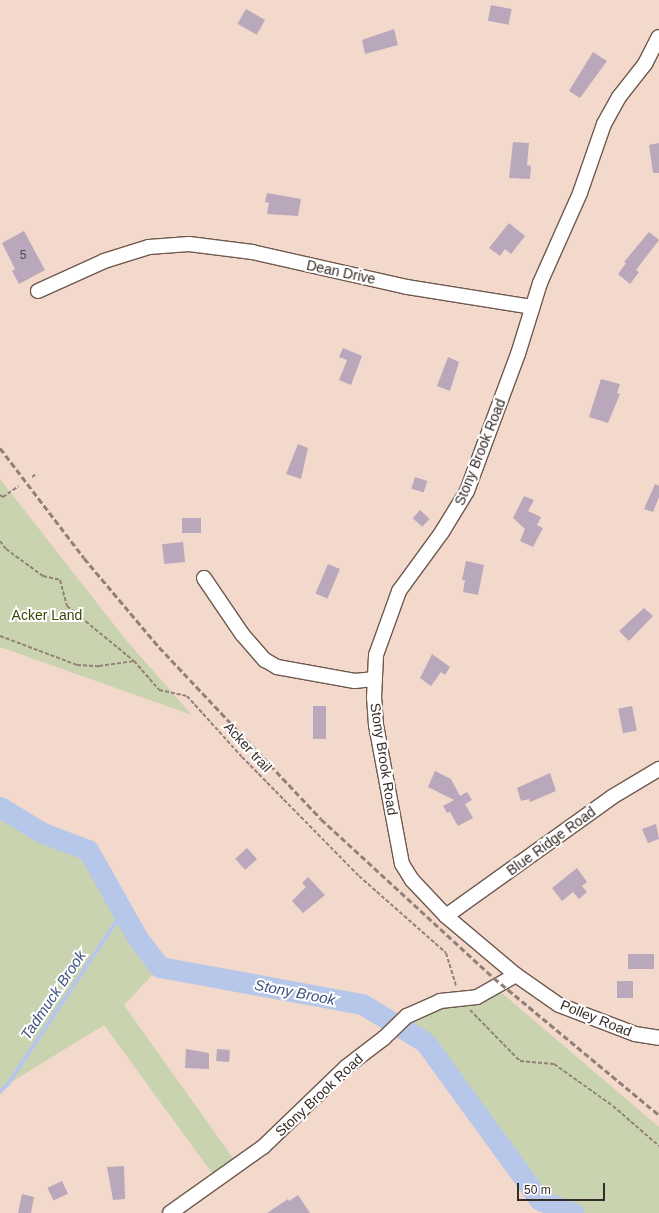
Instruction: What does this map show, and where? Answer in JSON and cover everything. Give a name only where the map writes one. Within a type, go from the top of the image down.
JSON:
[{"type":"street","name":"Stony Brook Road","points":[[170,1213],[263,1147],[346,1067],[384,1038],[407,1016],[426,1005],[459,997],[477,997],[516,975],[446,916],[412,880],[402,864],[376,725],[376,655],[399,591],[442,532],[467,491],[518,354],[532,307],[582,187],[604,124],[619,97],[645,64],[659,37]]},
{"type":"street","name":"Dean Drive","points":[[38,291],[104,261],[149,247],[189,244],[252,252],[407,287],[532,307]]},
{"type":"street","points":[[204,578],[242,634],[265,660],[277,667],[355,681],[375,679]]},
{"type":"street","name":"Blue Ridge Road","points":[[446,916],[612,797],[659,769]]},
{"type":"street","name":"Polley Road","points":[[516,975],[559,1005],[635,1034],[659,1038]]},
{"type":"path","points":[[32,477],[36,474]]},
{"type":"path","points":[[0,494],[3,496],[19,486]]},
{"type":"path","name":"Acker trail","points":[[0,541],[6,550],[43,576],[60,580],[67,606],[134,661],[158,690],[187,696],[242,757],[359,876],[446,953],[459,997]]},
{"type":"path","points":[[0,636],[77,665],[99,666],[134,661]]},
{"type":"path","points":[[459,997],[520,1061],[554,1064],[613,1106],[659,1146]]},
{"type":"green space","name":"Acker Land","points":[[0,479],[126,640],[192,715],[0,647]]},
{"type":"green space","points":[[0,807],[43,833],[88,850],[160,967],[124,1005],[238,1165],[217,1180],[104,1025],[0,1089]]},
{"type":"green space","points":[[496,988],[659,1127],[659,1213],[567,1213],[569,1211],[540,1200],[407,1016]]},
{"type":"building","points":[[491,5],[512,9],[509,25],[488,21]]},
{"type":"building","points":[[246,9],[265,20],[257,35],[238,24]]},
{"type":"building","points":[[394,29],[398,45],[365,54],[362,40]]},
{"type":"building","points":[[593,52],[607,61],[580,98],[569,91]]},
{"type":"building","points":[[513,142],[529,143],[527,165],[531,166],[530,179],[509,178]]},
{"type":"building","points":[[659,143],[659,173],[653,173],[649,145]]},
{"type":"building","points":[[267,193],[301,199],[298,216],[267,214],[269,203],[265,202]]},
{"type":"building","points":[[509,223],[525,236],[511,254],[505,249],[500,256],[489,248]]},
{"type":"building","points":[[24,231],[45,270],[19,284],[12,271],[15,269],[2,243]]},
{"type":"building","points":[[649,232],[659,240],[636,270],[639,272],[630,284],[618,274],[626,263],[624,262]]},
{"type":"building","points":[[343,348],[362,356],[351,385],[339,380],[347,360],[339,357]]},
{"type":"building","points":[[448,357],[459,362],[450,391],[437,386]]},
{"type":"building","points":[[601,379],[620,384],[617,393],[620,394],[608,423],[589,417]]},
{"type":"building","points":[[298,444],[308,448],[301,479],[286,474]]},
{"type":"building","points":[[415,477],[427,481],[424,492],[411,488]]},
{"type":"building","points":[[655,484],[659,486],[659,497],[653,512],[644,509]]},
{"type":"building","points":[[524,496],[534,500],[528,511],[541,517],[537,525],[543,528],[533,547],[520,541],[525,529],[513,518]]},
{"type":"building","points":[[420,510],[430,519],[422,527],[413,518]]},
{"type":"building","points":[[182,518],[201,518],[201,533],[182,533]]},
{"type":"building","points":[[183,542],[185,562],[164,564],[162,544]]},
{"type":"building","points":[[466,561],[484,565],[478,595],[463,592],[465,580],[462,580]]},
{"type":"building","points":[[328,564],[340,569],[327,599],[315,593]]},
{"type":"building","points":[[644,608],[653,616],[629,641],[619,631]]},
{"type":"building","points":[[432,654],[450,667],[445,675],[441,672],[431,686],[420,678]]},
{"type":"building","points":[[313,706],[326,706],[326,739],[313,739]]},
{"type":"building","points":[[632,706],[637,731],[623,733],[618,709]]},
{"type":"building","points":[[435,771],[451,779],[460,796],[467,792],[472,800],[465,804],[473,818],[458,826],[450,812],[447,813],[443,806],[454,800],[428,787]]},
{"type":"building","points":[[550,773],[556,791],[530,802],[529,799],[521,801],[517,788]]},
{"type":"building","points":[[656,824],[659,839],[648,843],[642,829]]},
{"type":"building","points":[[247,848],[257,859],[245,870],[235,859]]},
{"type":"building","points":[[577,868],[587,882],[582,886],[587,892],[579,899],[573,892],[562,901],[552,888]]},
{"type":"building","points":[[308,877],[325,895],[303,913],[292,901],[306,887],[302,883]]},
{"type":"building","points":[[628,954],[654,954],[654,969],[628,969]]},
{"type":"building","points":[[617,981],[633,981],[633,998],[617,998]]},
{"type":"building","points":[[186,1049],[209,1053],[209,1069],[185,1068]]},
{"type":"building","points":[[217,1049],[230,1050],[229,1062],[216,1061]]},
{"type":"building","points":[[124,1166],[125,1199],[113,1200],[107,1167]]},
{"type":"building","points":[[62,1181],[68,1194],[53,1200],[47,1188]]},
{"type":"building","points":[[22,1194],[34,1197],[31,1213],[18,1213]]},
{"type":"building","points":[[298,1195],[310,1213],[267,1213],[288,1199],[289,1201]]},
{"type":"waterway","name":"Stony Brook","points":[[0,807],[43,833],[88,850],[137,937],[160,967],[362,1004],[425,1042],[540,1200],[574,1213]]},
{"type":"waterway","name":"Tadmuck Brook","points":[[0,1092],[8,1084],[124,910]]},
{"type":"railway","points":[[0,448],[84,558],[159,647],[321,819],[494,978],[659,1115]]}]
